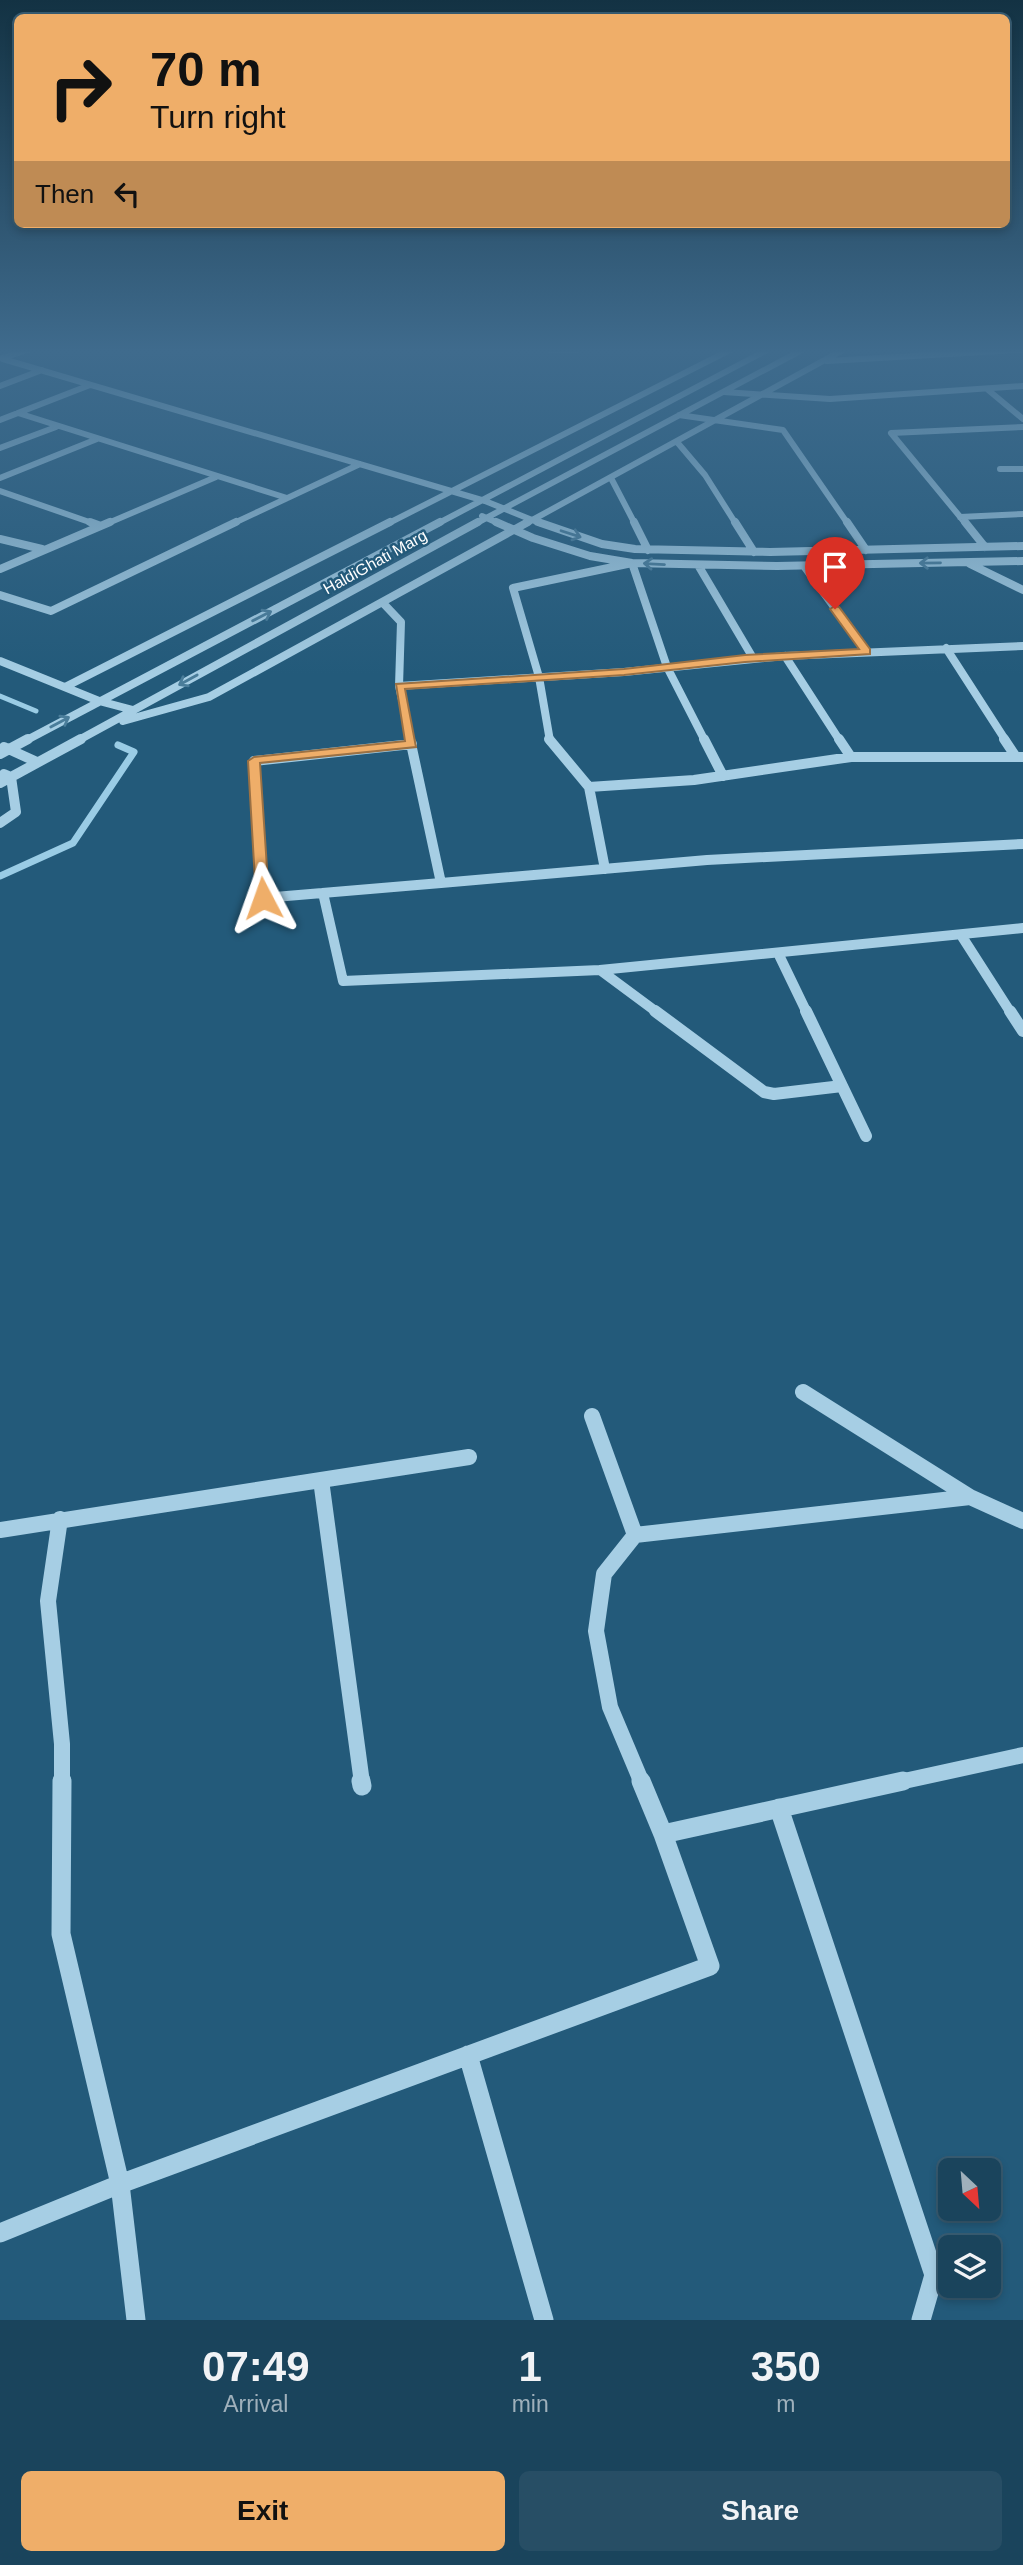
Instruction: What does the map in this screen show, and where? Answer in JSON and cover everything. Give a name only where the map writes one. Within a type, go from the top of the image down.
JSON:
[{"type":"street","points":[[0,478],[49,458]]},
{"type":"street","points":[[157,458],[287,498]]},
{"type":"street","points":[[341,458],[485,500],[602,544],[648,550],[754,552],[1023,546]]},
{"type":"street","points":[[65,687],[518,458]]},
{"type":"street","name":"HaldiGhati Marg","points":[[3,750],[563,458]]},
{"type":"street","name":"HaldiGhati Marg","points":[[0,783],[598,458]]},
{"type":"street","points":[[103,727],[209,697],[647,458]]},
{"type":"street","points":[[691,458],[705,475],[754,552]]},
{"type":"street","points":[[803,458],[866,550]]},
{"type":"street","points":[[912,458],[985,547]]},
{"type":"street","points":[[0,595],[51,611],[122,573],[186,547],[360,464]]},
{"type":"street","points":[[1000,469],[1023,469]]},
{"type":"street","points":[[0,569],[216,477]]},
{"type":"street","points":[[611,478],[648,550]]},
{"type":"street","points":[[0,491],[101,526]]},
{"type":"street","points":[[465,511],[590,556],[632,563],[804,566],[1023,561]]},
{"type":"street","points":[[960,517],[1023,514]]},
{"type":"street","points":[[0,539],[43,549]]},
{"type":"street","points":[[968,562],[1023,590]]},
{"type":"street","points":[[632,563],[667,667],[723,776]]},
{"type":"street","points":[[605,869],[589,787],[550,739],[539,677],[513,588],[632,563]]},
{"type":"street","points":[[698,565],[752,658]]},
{"type":"street","points":[[804,566],[867,652]]},
{"type":"street","points":[[383,603],[401,622],[399,686],[441,883]]},
{"type":"street","points":[[399,686],[667,667],[752,658],[1023,646]]},
{"type":"street","points":[[946,648],[1019,757]]},
{"type":"street","points":[[785,656],[851,757]]},
{"type":"street","points":[[0,661],[99,701],[133,710]]},
{"type":"street","points":[[412,744],[254,761],[263,898],[707,860],[1023,845]]},
{"type":"street","points":[[3,750],[37,762]]},
{"type":"street","points":[[589,787],[723,776],[851,757],[1019,757]]},
{"type":"street","points":[[0,773],[10,777],[16,812],[0,823]]},
{"type":"street","points":[[323,893],[343,981],[600,970],[1023,928]]},
{"type":"street","points":[[961,935],[1023,1031]]},
{"type":"street","points":[[778,953],[866,1136]]},
{"type":"street","points":[[600,970],[764,1092],[774,1094],[842,1086]]},
{"type":"street","points":[[803,1392],[970,1497],[1023,1521]]},
{"type":"street","points":[[592,1416],[635,1535]]},
{"type":"street","points":[[0,1530],[470,1457]]},
{"type":"street","points":[[321,1480],[362,1786]]},
{"type":"street","points":[[0,2233],[120,2184],[710,1966],[663,1834],[610,1707],[596,1631],[604,1574],[635,1535],[970,1497]]},
{"type":"street","points":[[60,1519],[48,1601],[62,1744],[61,1934],[120,2184],[136,2320]]},
{"type":"street","points":[[663,1834],[1023,1755]]},
{"type":"street","points":[[779,1808],[934,2275],[921,2320]]},
{"type":"street","points":[[468,2055],[544,2320]]},
{"type":"waterway","points":[[0,696],[36,711]]},
{"type":"waterway","points":[[0,876],[73,843],[134,752],[118,745]]},
{"type":"route","points":[[263,898],[254,761],[412,744],[399,686],[624,672],[745,659],[867,652],[835,609]]}]
